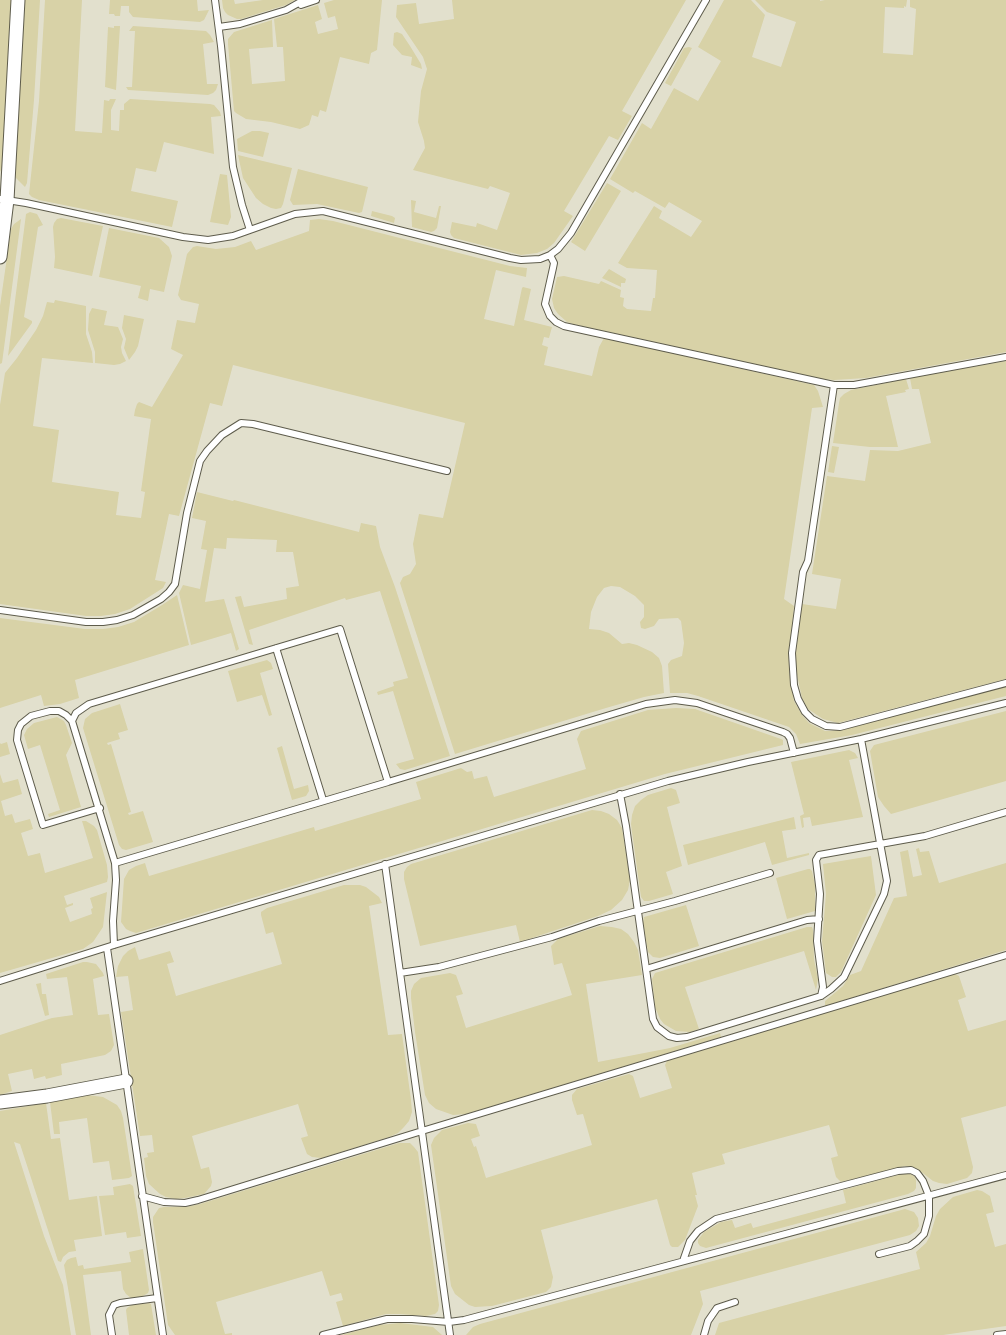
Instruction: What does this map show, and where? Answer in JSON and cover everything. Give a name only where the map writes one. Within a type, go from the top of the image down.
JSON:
[{"type":"street","points":[[0,257],[18,0]]},
{"type":"street","points":[[0,1102],[47,1096],[126,1081]]},
{"type":"lane","points":[[215,0],[234,167],[242,205],[250,230]]},
{"type":"lane","points":[[292,7],[304,0]]},
{"type":"lane","points":[[219,27],[240,24],[316,0]]},
{"type":"lane","points":[[3,200],[183,237],[208,240],[233,236],[295,214],[323,211],[520,260],[540,259],[550,255],[571,233],[706,0]]},
{"type":"lane","points":[[550,255],[554,263],[544,304],[550,316],[556,322],[564,326],[834,385],[854,385],[1006,357]]},
{"type":"lane","points":[[834,385],[808,561],[803,572],[792,653],[794,685],[798,699],[805,712],[812,719],[826,726],[840,726],[1006,683]]},
{"type":"lane","points":[[0,610],[86,622],[103,622],[117,620],[133,615],[169,592],[175,584],[187,513],[200,461],[222,435],[241,422],[447,471]]},
{"type":"lane","points":[[72,721],[76,713],[89,704],[340,629],[388,782]]},
{"type":"lane","points":[[276,648],[323,800]]},
{"type":"lane","points":[[115,863],[646,704],[675,700],[697,702],[787,734],[790,738],[794,753]]},
{"type":"lane","points":[[0,981],[114,945],[620,794],[733,765],[862,740],[1006,703]]},
{"type":"lane","points":[[100,808],[43,825],[17,740],[18,730],[21,724],[31,716],[50,711],[59,711],[66,714],[72,721],[100,808],[115,863],[116,880],[113,921],[114,945]]},
{"type":"lane","points":[[620,794],[626,826],[653,1018],[657,1027],[662,1032],[677,1038],[699,1034],[821,996],[844,977],[887,887],[888,881],[862,740]]},
{"type":"lane","points":[[821,996],[823,987],[817,941],[820,894],[816,862],[817,857],[822,853],[925,836],[1006,812]]},
{"type":"lane","points":[[385,864],[450,1335]]},
{"type":"lane","points":[[400,972],[439,967],[552,937],[599,921],[770,873]]},
{"type":"lane","points":[[646,969],[806,920],[819,919]]},
{"type":"lane","points":[[107,948],[163,1335]]},
{"type":"lane","points":[[142,1196],[164,1202],[185,1203],[198,1200],[422,1131],[1006,956]]},
{"type":"lane","points":[[683,1261],[690,1241],[698,1231],[708,1223],[724,1217],[905,1170],[911,1170],[923,1181],[929,1196],[929,1216],[924,1234],[910,1246],[880,1254]]},
{"type":"lane","points":[[323,1335],[387,1319],[412,1319],[448,1322],[464,1320],[1006,1175]]},
{"type":"lane","points":[[112,1335],[109,1315],[114,1305],[157,1298]]},
{"type":"lane","points":[[704,1335],[708,1321],[717,1308],[734,1302]]},
{"type":"lane","points":[[997,1335],[1006,1334]]},
{"type":"shaded area","points":[[0,0],[12,0],[3,165],[0,172]]},
{"type":"shaded area","points":[[25,0],[40,0],[34,100],[27,183],[25,187],[16,178],[15,174]]},
{"type":"shaded area","points":[[45,0],[82,0],[75,131],[102,133],[104,100],[109,101],[110,99],[116,99],[111,110],[111,130],[119,131],[120,110],[124,110],[124,104],[130,99],[210,104],[214,105],[220,112],[221,116],[211,117],[214,154],[164,142],[156,172],[136,168],[131,191],[178,201],[172,227],[39,200],[29,194],[39,101]]},
{"type":"shaded area","points":[[110,0],[197,0],[198,11],[209,10],[204,20],[200,22],[133,17],[129,12],[129,6],[121,6],[120,16],[115,16],[114,14],[109,14]]},
{"type":"shaded area","points":[[222,0],[234,0],[235,4],[263,0],[295,0],[286,5],[237,19],[225,12]]},
{"type":"shaded area","points":[[334,0],[382,0],[377,50],[371,53],[369,64],[340,57],[326,112],[320,110],[318,117],[312,115],[309,125],[300,129],[271,122],[246,119],[236,113],[234,111],[228,44],[228,39],[234,32],[272,20],[273,47],[249,49],[252,84],[285,81],[283,47],[277,47],[274,19],[318,5],[322,19],[315,22],[318,34],[338,29],[335,16],[328,18],[324,3]]},
{"type":"shaded area","points":[[452,0],[686,0],[622,111],[632,116],[618,140],[609,136],[564,211],[573,216],[554,243],[547,249],[537,253],[521,255],[454,238],[451,235],[450,232],[452,222],[476,227],[477,223],[497,230],[510,193],[490,186],[488,189],[413,170],[425,148],[418,122],[421,91],[427,69],[423,57],[396,17],[397,5],[416,3],[419,24],[454,19]]},
{"type":"shaded area","points":[[724,0],[751,0],[765,15],[752,57],[781,67],[796,22],[767,12],[755,0],[907,0],[906,7],[904,6],[904,8],[885,7],[883,53],[913,55],[916,9],[910,7],[910,0],[1006,0],[1006,352],[866,378],[834,380],[823,379],[573,324],[567,322],[558,314],[554,308],[552,299],[557,277],[564,276],[599,284],[601,281],[621,290],[620,297],[624,298],[623,306],[627,309],[651,311],[653,298],[655,298],[657,270],[627,268],[618,263],[654,206],[662,211],[659,218],[691,237],[702,221],[669,202],[665,208],[635,191],[633,193],[610,179],[642,123],[651,129],[674,88],[698,101],[721,61],[698,47]]},
{"type":"shaded area","points":[[114,26],[120,26],[116,90],[105,87],[108,27],[114,28]]},
{"type":"shaded area","points":[[133,26],[206,31],[214,42],[203,44],[207,84],[218,84],[216,90],[208,95],[128,90],[126,87],[132,87],[135,31],[129,31]]},
{"type":"shaded area","points":[[397,32],[402,34],[421,64],[422,69],[411,65],[412,57],[402,55],[393,45],[394,33]]},
{"type":"shaded area","points":[[684,48],[692,48],[671,86],[665,83]]},
{"type":"shaded area","points":[[252,131],[269,133],[263,157],[238,151],[237,139]]},
{"type":"shaded area","points":[[238,155],[292,168],[281,208],[271,208],[256,198],[243,178]]},
{"type":"shaded area","points":[[298,169],[368,187],[362,212],[359,213],[317,204],[293,205],[290,200]]},
{"type":"shaded area","points":[[220,174],[227,175],[231,217],[228,225],[210,222]]},
{"type":"shaded area","points":[[607,183],[621,191],[585,251],[571,242]]},
{"type":"shaded area","points":[[411,200],[416,201],[414,212],[436,218],[439,206],[441,206],[437,228],[434,231],[431,232],[412,227]]},
{"type":"shaded area","points":[[372,211],[392,216],[395,218],[394,223],[371,216]]},
{"type":"shaded area","points":[[30,212],[37,214],[43,225],[38,227],[24,317],[32,321],[32,323],[8,356],[26,214]]},
{"type":"shaded area","points":[[61,218],[103,226],[92,276],[54,268],[55,257],[53,227],[57,219]]},
{"type":"shaded area","points":[[21,219],[2,363],[0,364],[0,306],[11,229],[14,224]]},
{"type":"shaded area","points":[[319,219],[333,221],[510,266],[527,268],[526,277],[496,270],[484,319],[514,326],[522,288],[531,289],[524,320],[552,327],[549,338],[544,337],[542,345],[548,347],[544,365],[592,376],[599,347],[604,338],[814,385],[818,391],[823,407],[812,408],[784,599],[794,606],[789,654],[789,671],[794,701],[802,715],[809,723],[825,731],[830,731],[840,730],[1006,686],[1006,696],[852,735],[800,744],[796,734],[789,727],[698,696],[687,693],[670,693],[668,664],[671,660],[682,656],[684,643],[681,621],[678,618],[659,619],[654,626],[645,629],[641,628],[640,622],[644,617],[644,605],[635,596],[620,587],[611,586],[604,588],[597,597],[591,612],[589,629],[609,633],[622,644],[629,643],[637,645],[652,652],[659,658],[662,666],[664,693],[606,708],[455,754],[400,583],[403,577],[410,574],[416,564],[413,544],[419,514],[443,518],[465,423],[233,365],[222,406],[210,403],[179,516],[169,514],[155,580],[166,582],[163,588],[130,609],[115,614],[101,616],[86,616],[0,604],[0,405],[5,373],[36,330],[43,316],[47,302],[54,303],[55,300],[86,306],[86,334],[92,352],[93,363],[42,358],[33,426],[59,430],[52,482],[119,492],[116,515],[141,518],[145,492],[141,491],[151,419],[134,416],[135,410],[139,402],[152,407],[183,355],[171,349],[177,320],[195,323],[199,304],[181,300],[178,295],[187,254],[193,247],[197,246],[216,249],[235,247],[251,241],[256,250],[309,231],[310,220]]},
{"type":"shaded area","points":[[109,228],[159,238],[169,247],[172,256],[164,292],[150,289],[148,301],[138,298],[141,286],[99,277]]},
{"type":"shaded area","points":[[609,269],[626,279],[625,283],[621,283],[621,287],[602,278]]},
{"type":"shaded area","points":[[92,308],[107,311],[104,325],[118,327],[123,339],[121,347],[126,361],[114,365],[95,363],[95,352],[88,330],[89,314]]},
{"type":"shaded area","points":[[124,315],[144,319],[138,346],[129,360],[124,348],[126,339],[122,328]]},
{"type":"shaded area","points":[[1006,361],[1006,679],[838,723],[823,719],[808,709],[802,698],[796,670],[796,652],[802,604],[836,609],[841,579],[812,574],[827,476],[865,481],[870,450],[898,451],[931,443],[919,389],[912,389],[910,378]]},
{"type":"shaded area","points":[[906,379],[909,389],[905,390],[906,392],[886,396],[898,447],[870,447],[833,443],[840,398],[844,394],[851,390]]},
{"type":"shaded area","points":[[832,446],[839,447],[834,473],[828,472]]},
{"type":"shaded area","points":[[197,492],[359,532],[361,523],[376,526],[380,547],[395,587],[450,756],[405,770],[400,769],[396,764],[414,759],[393,691],[378,695],[377,692],[394,686],[393,682],[408,678],[380,591],[346,600],[345,598],[249,630],[253,645],[249,644],[235,597],[241,596],[244,607],[287,599],[286,588],[299,586],[293,552],[276,552],[277,540],[227,538],[226,549],[214,548],[205,602],[224,599],[239,649],[236,651],[231,633],[191,645],[179,593],[183,585],[200,589],[207,550],[201,549],[206,521],[192,518]]},
{"type":"shaded area","points":[[177,595],[189,645],[75,680],[79,698],[60,704],[44,706],[41,695],[0,708],[0,618],[85,629],[103,629],[118,627],[134,622]]},
{"type":"shaded area","points":[[267,660],[271,663],[273,669],[260,673],[272,715],[269,716],[262,695],[237,702],[228,671]]},
{"type":"shaded area","points":[[120,704],[128,730],[118,733],[120,739],[107,743],[108,745],[111,744],[131,812],[128,813],[129,815],[143,811],[153,842],[126,850],[122,849],[119,845],[83,728],[85,719],[92,713]]},
{"type":"shaded area","points":[[676,708],[695,709],[781,739],[783,740],[783,745],[665,774],[136,933],[126,929],[121,922],[124,879],[129,870],[136,866],[145,863],[149,876],[314,827],[315,831],[421,799],[416,782],[461,768],[467,772],[472,771],[474,779],[487,776],[494,797],[586,769],[577,739],[581,731],[648,710]]},
{"type":"shaded area","points":[[1006,711],[1006,781],[891,814],[884,806],[878,797],[870,751],[874,745]]},
{"type":"shaded area","points":[[57,717],[64,721],[72,743],[66,755],[81,807],[49,817],[48,814],[60,810],[40,745],[28,749],[24,735],[27,729],[34,723]]},
{"type":"shaded area","points":[[7,742],[10,754],[0,757],[0,743]]},
{"type":"shaded area","points":[[282,746],[294,789],[308,785],[309,791],[306,796],[292,800],[277,748]]},
{"type":"shaded area","points":[[849,750],[855,753],[858,758],[849,760],[863,817],[812,826],[810,817],[803,818],[804,827],[802,828],[800,816],[804,814],[791,762]]},
{"type":"shaded area","points":[[0,774],[3,783],[18,779],[22,794],[1,801],[5,816],[12,814],[15,823],[30,819],[33,829],[21,833],[28,856],[40,853],[45,873],[93,858],[82,821],[86,821],[97,830],[107,865],[108,877],[107,882],[64,896],[67,905],[73,903],[73,905],[65,908],[70,922],[92,914],[91,909],[93,908],[90,898],[107,892],[103,927],[93,942],[83,949],[0,973]]},
{"type":"shaded area","points":[[671,788],[676,790],[680,803],[667,807],[682,866],[666,872],[673,894],[644,901],[641,897],[631,824],[632,815],[635,806],[648,795]]},
{"type":"shaded area","points":[[592,810],[609,814],[617,820],[622,828],[630,880],[628,890],[622,900],[611,910],[598,916],[520,942],[516,925],[420,946],[404,879],[404,872],[407,867],[411,864]]},
{"type":"shaded area","points":[[794,817],[796,829],[782,831],[787,858],[809,853],[809,855],[772,865],[765,842],[688,865],[683,845]]},
{"type":"shaded area","points":[[919,848],[920,852],[929,851],[939,883],[1006,863],[1006,950],[825,1006],[825,1001],[843,986],[850,975],[861,971],[894,898],[907,896],[900,852],[908,850],[913,877],[922,875],[916,849]]},
{"type":"shaded area","points":[[871,856],[876,895],[841,972],[836,977],[832,977],[826,973],[822,941],[826,894],[823,864]]},
{"type":"shaded area","points":[[808,869],[812,871],[815,885],[815,911],[787,919],[776,878]]},
{"type":"shaded area","points":[[344,885],[360,885],[366,887],[379,897],[382,903],[369,906],[388,1035],[402,1034],[412,1112],[409,1121],[398,1133],[389,1137],[322,1158],[312,1157],[307,1154],[301,1138],[308,1136],[298,1104],[192,1136],[201,1169],[209,1167],[212,1182],[211,1186],[204,1194],[185,1198],[176,1199],[160,1194],[149,1184],[146,1176],[144,1158],[148,1157],[147,1153],[154,1152],[152,1135],[140,1136],[121,1012],[133,1010],[128,976],[116,977],[118,966],[123,956],[135,947],[139,960],[170,951],[174,962],[167,964],[176,996],[282,964],[273,932],[266,934],[261,912],[267,908]]},
{"type":"shaded area","points":[[686,905],[699,946],[660,958],[653,957],[648,952],[643,922],[644,917]]},
{"type":"shaded area","points":[[600,926],[621,929],[628,934],[638,950],[642,975],[586,984],[598,1062],[670,1048],[720,1033],[721,1037],[466,1114],[453,1115],[436,1109],[429,1103],[425,1095],[415,1032],[411,998],[411,991],[414,984],[421,978],[450,973],[456,975],[463,994],[456,996],[466,1028],[572,995],[562,963],[554,965],[551,946],[558,939]]},
{"type":"shaded area","points":[[807,927],[812,927],[813,930],[814,959],[818,979],[816,990],[804,951],[685,987],[699,1029],[690,1032],[676,1031],[664,1024],[660,1019],[655,1007],[652,979],[655,973]]},
{"type":"shaded area","points":[[83,962],[96,964],[104,976],[93,979],[98,1015],[109,1014],[114,1045],[111,1051],[105,1055],[61,1064],[62,1075],[46,1079],[45,1076],[34,1079],[32,1069],[8,1074],[12,1091],[0,1095],[0,1035],[52,1018],[73,1015],[67,977],[47,979],[46,974]]},
{"type":"shaded area","points":[[955,974],[959,976],[966,997],[958,1000],[968,1031],[1006,1020],[1006,1106],[961,1118],[973,1167],[972,1173],[967,1178],[947,1184],[939,1183],[933,1181],[913,1167],[905,1166],[841,1182],[836,1177],[831,1158],[838,1156],[829,1125],[722,1154],[725,1164],[692,1173],[698,1206],[685,1240],[678,1247],[672,1247],[670,1245],[657,1199],[541,1230],[553,1277],[551,1287],[546,1292],[492,1306],[475,1307],[469,1305],[455,1294],[451,1286],[431,1145],[434,1138],[442,1130],[468,1123],[476,1124],[480,1136],[471,1139],[474,1147],[476,1146],[486,1178],[592,1145],[583,1114],[577,1115],[572,1100],[572,1095],[577,1089],[629,1074],[633,1076],[640,1098],[672,1088],[665,1065],[667,1061]]},
{"type":"shaded area","points":[[41,983],[42,994],[46,994],[49,1015],[45,1016],[36,984]]},
{"type":"shaded area","points":[[87,1095],[103,1097],[117,1105],[121,1111],[132,1176],[129,1178],[112,1180],[109,1161],[93,1163],[87,1118],[59,1122],[60,1134],[54,1134],[50,1102]]},
{"type":"shaded area","points":[[46,1103],[51,1139],[60,1138],[69,1200],[97,1196],[102,1236],[74,1240],[76,1251],[69,1252],[63,1257],[61,1262],[58,1261],[20,1144],[14,1142],[44,1236],[63,1285],[71,1335],[0,1335],[0,1111]]},
{"type":"shaded area","points":[[399,1143],[410,1143],[418,1152],[439,1305],[438,1311],[435,1314],[426,1316],[386,1314],[343,1326],[336,1302],[343,1300],[341,1293],[330,1296],[322,1271],[216,1302],[225,1334],[232,1333],[232,1335],[175,1335],[168,1325],[153,1222],[153,1217],[159,1208],[186,1207],[200,1204]]},
{"type":"shaded area","points":[[905,1173],[914,1176],[916,1180],[916,1188],[908,1194],[706,1248],[700,1246],[698,1243],[698,1240],[704,1232],[721,1222],[732,1220],[735,1228],[751,1223],[753,1228],[846,1203],[843,1190]]},
{"type":"shaded area","points":[[130,1184],[133,1186],[141,1236],[127,1238],[126,1232],[105,1235],[99,1196],[114,1195],[113,1187]]},
{"type":"shaded area","points":[[977,1190],[990,1196],[994,1212],[986,1214],[995,1247],[1006,1244],[1006,1326],[943,1335],[715,1335],[719,1323],[920,1269],[916,1252],[926,1243],[930,1236],[936,1216],[940,1209],[953,1197]]},
{"type":"shaded area","points":[[905,1209],[914,1212],[918,1218],[919,1226],[916,1231],[910,1235],[700,1291],[703,1304],[691,1335],[466,1335],[473,1327],[480,1324]]},
{"type":"shaded area","points":[[143,1249],[149,1290],[148,1293],[141,1297],[131,1298],[126,1294],[123,1289],[121,1271],[83,1275],[91,1335],[76,1335],[64,1265],[67,1260],[76,1257],[78,1266],[83,1265],[84,1269],[131,1262],[129,1252]]},
{"type":"shaded area","points":[[151,1304],[156,1335],[129,1335],[127,1308],[132,1305]]},
{"type":"shaded area","points":[[400,1323],[433,1327],[442,1335],[341,1335],[379,1325]]}]
